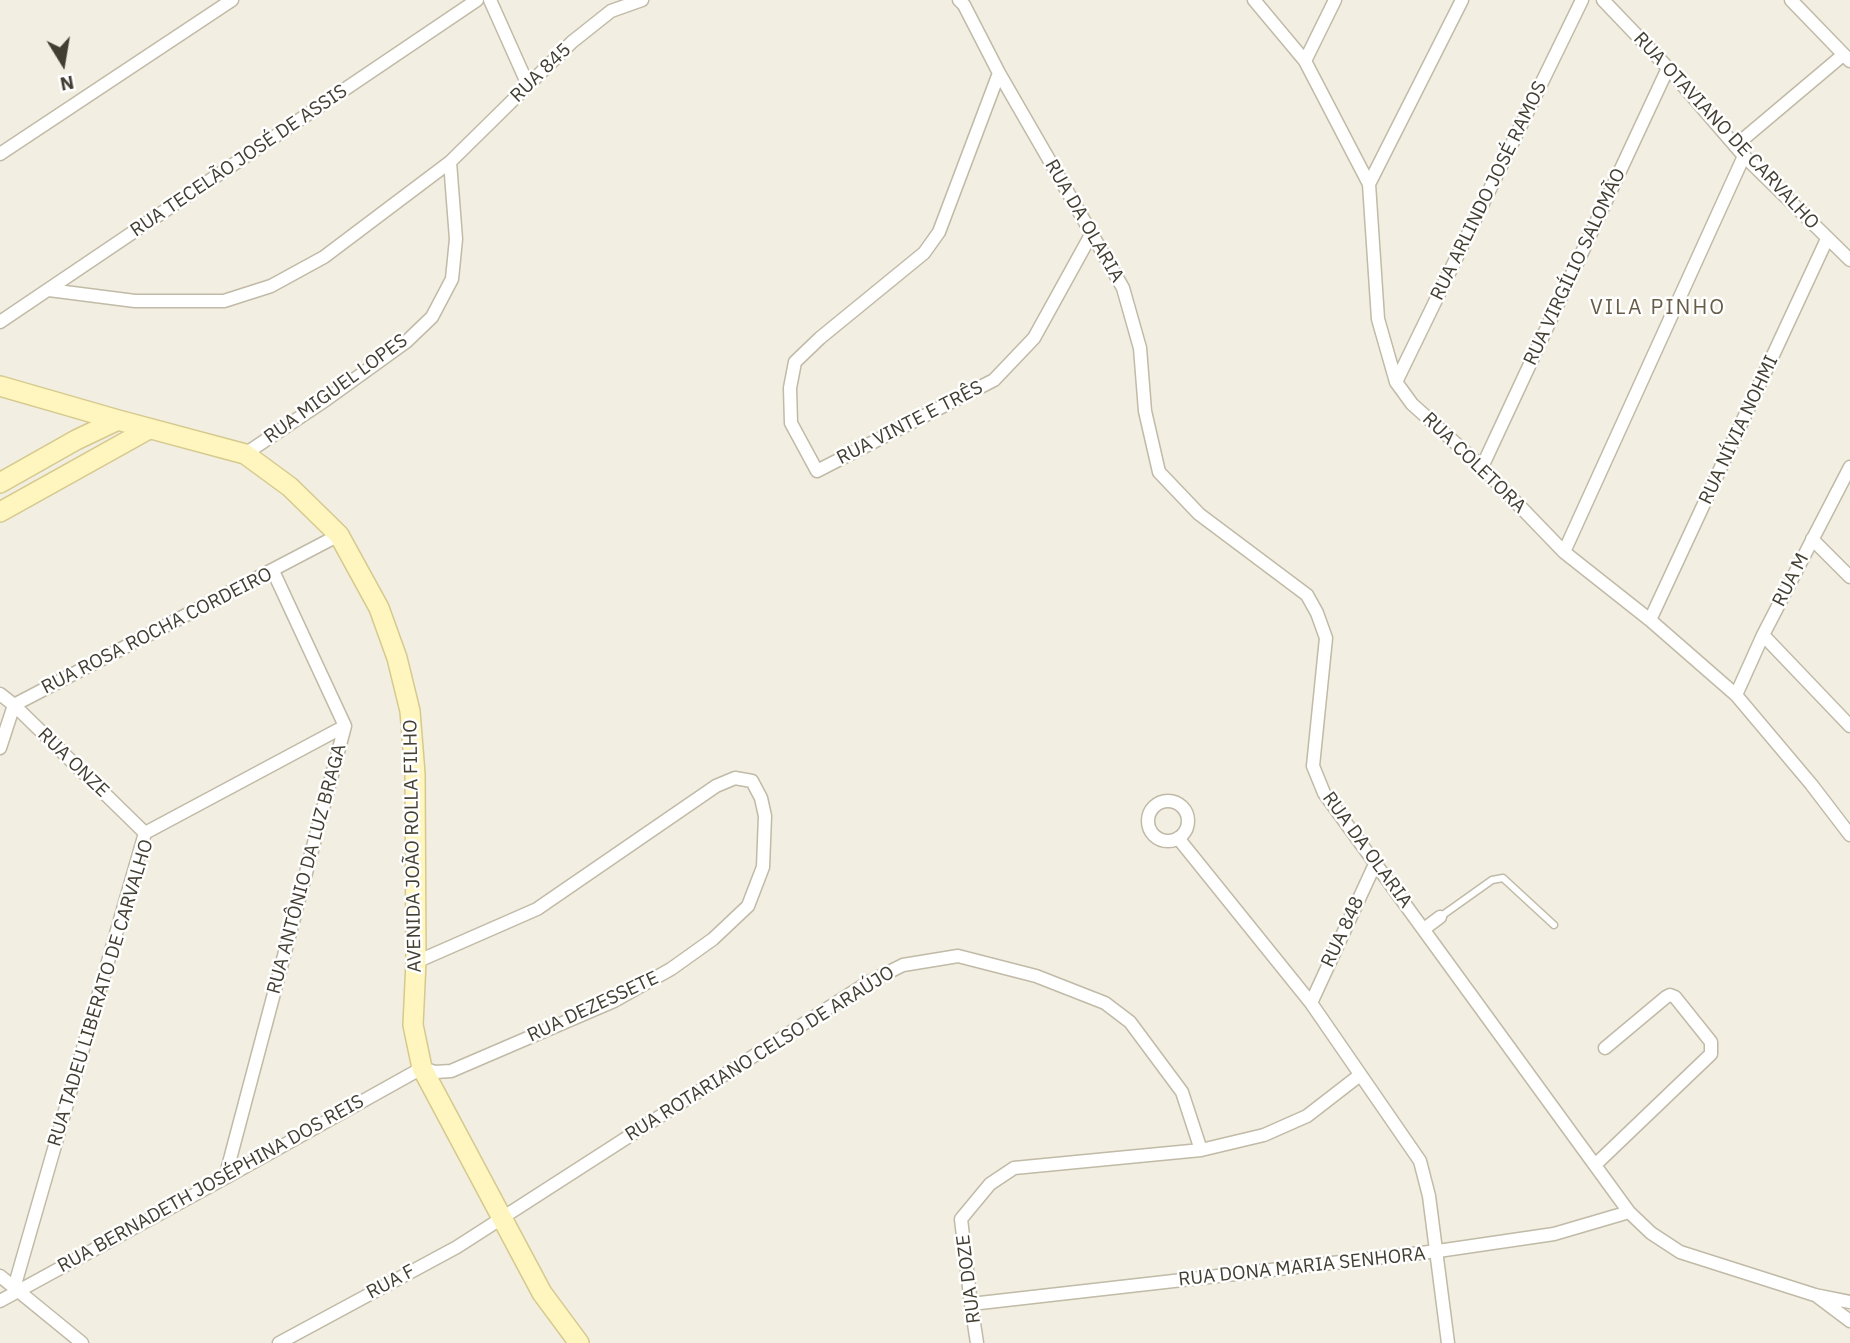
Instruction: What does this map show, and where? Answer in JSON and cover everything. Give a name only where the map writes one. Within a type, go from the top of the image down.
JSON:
[{"type":"street","points":[[0,154],[232,0]]},
{"type":"street","name":"RUA TECELÃO JOSÉ DE ASSIS","points":[[0,321],[477,0]]},
{"type":"street","points":[[490,0],[528,85]]},
{"type":"street","name":"RUA 845","points":[[49,290],[135,301],[223,302],[271,286],[324,257],[450,162],[572,42],[611,11],[642,0]]},
{"type":"street","name":"RUA DA OLARIA","points":[[959,0],[1123,288],[1140,348],[1144,411],[1159,472],[1199,514],[1307,595],[1317,612],[1326,638],[1313,766],[1324,793],[1629,1212],[1651,1233],[1680,1252],[1815,1295],[1850,1302]]},
{"type":"street","name":"RUA COLETORA","points":[[1254,0],[1304,61],[1369,184],[1378,319],[1396,382],[1412,404],[1482,467],[1564,552],[1650,620],[1736,695],[1850,835]]},
{"type":"street","points":[[1304,61],[1335,0]]},
{"type":"street","points":[[1369,184],[1462,0]]},
{"type":"street","name":"RUA ARLINDO JOSÉ RAMOS","points":[[1396,382],[1581,0]]},
{"type":"street","name":"RUA OTAVIANO DE CARVALHO","points":[[1603,0],[1668,68],[1740,151],[1850,260]]},
{"type":"street","points":[[1564,552],[1740,151],[1847,58],[1791,0]]},
{"type":"street","name":"RUA VIRGÍLIO SALOMÃO","points":[[1482,467],[1668,68]]},
{"type":"street","name":"RUA VINTE E TRÊS","points":[[999,73],[939,232],[924,253],[794,362],[790,388],[791,423],[817,471],[994,380],[1034,338],[1092,233]]},
{"type":"street","name":"RUA MIGUEL LOPES","points":[[245,454],[406,342],[432,317],[452,279],[456,239],[450,162]]},
{"type":"street","name":"RUA NÍVIA NOHMI","points":[[1650,620],[1827,239]]},
{"type":"street","name":"AVENIDA JOÃO ROLLA FILHO","points":[[0,386],[245,454],[290,487],[340,536],[379,608],[397,658],[410,710],[415,774],[416,962],[413,1026],[422,1068],[542,1293],[579,1343]]},
{"type":"street","points":[[0,483],[117,420]]},
{"type":"street","points":[[0,512],[149,429]]},
{"type":"street","points":[[63,477],[76,457],[76,440]]},
{"type":"street","name":"RUA M","points":[[1736,695],[1763,635],[1850,467]]},
{"type":"street","name":"RUA ROSA ROCHA CORDEIRO","points":[[14,705],[340,536]]},
{"type":"street","points":[[1812,539],[1850,577]]},
{"type":"street","name":"RUA ANTÔNIO DA LUZ BRAGA","points":[[225,1178],[345,726],[273,570]]},
{"type":"street","points":[[1763,635],[1850,726]]},
{"type":"street","name":"RUA ONZE","points":[[0,694],[145,833]]},
{"type":"street","points":[[0,748],[14,705]]},
{"type":"street","name":"RUA TADEU LIBERATO DE CARVALHO","points":[[16,1289],[145,833],[345,726]]},
{"type":"street","name":"RUA DEZESSETE","points":[[416,962],[537,909],[716,786],[735,778],[752,781],[761,797],[765,816],[763,867],[748,906],[713,939],[671,969],[614,1001],[451,1071],[435,1072],[422,1068]]},
{"type":"street","points":[[1178,838],[1311,1003],[1420,1161],[1438,1251],[1448,1343]]},
{"type":"street","name":"RUA 848","points":[[1311,1003],[1376,862]]},
{"type":"street","points":[[1424,929],[1440,917]]},
{"type":"street","name":"RUA ROTARIANO CELSO DE ARAÚJO","points":[[500,1217],[867,983],[903,965],[958,956],[1035,975],[1105,1003],[1130,1022],[1182,1092],[1201,1150]]},
{"type":"street","points":[[1595,1165],[1711,1054],[1712,1048],[1711,1042],[1675,997],[1670,995],[1605,1048]]},
{"type":"street","name":"RUA BERNADETH JOSÉPHINA DOS REIS","points":[[0,1301],[16,1289],[225,1178],[422,1068]]},
{"type":"street","points":[[1201,1150],[1264,1135],[1307,1116],[1360,1075]]},
{"type":"street","name":"RUA DOZE","points":[[977,1343],[961,1219],[990,1184],[1014,1168],[1201,1150]]},
{"type":"street","name":"RUA DONA MARIA SENHORA","points":[[971,1304],[1438,1251],[1554,1234],[1629,1212]]},
{"type":"street","name":"RUA F","points":[[279,1343],[457,1247],[500,1217]]},
{"type":"street","points":[[0,1276],[82,1343]]},
{"type":"street","name":"RUA DA OLARIA","points":[[1815,1295],[1850,1321]]},
{"type":"lane","points":[[1440,917],[1492,880],[1503,878],[1554,925]]},
{"type":"district","name":"VILA PINHO","points":[[1658,308]]}]
